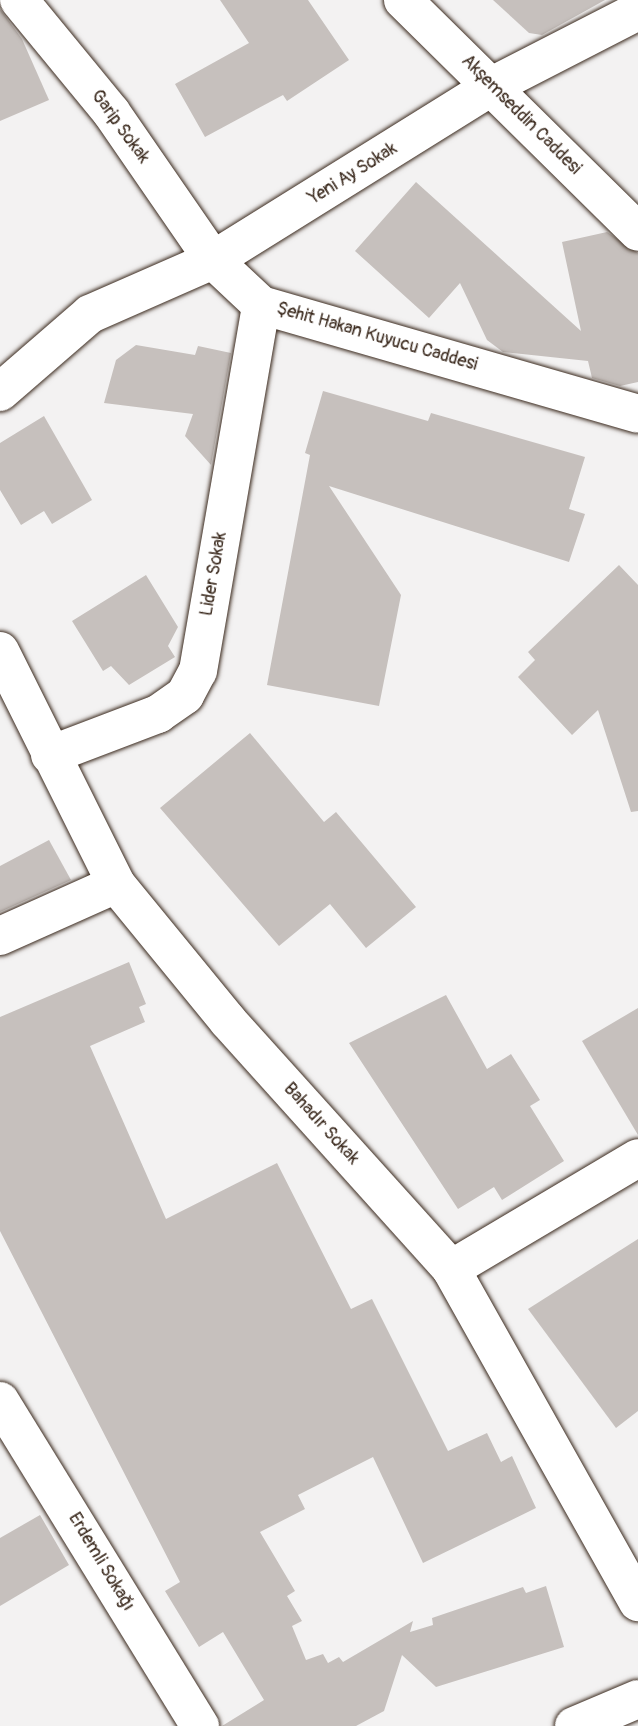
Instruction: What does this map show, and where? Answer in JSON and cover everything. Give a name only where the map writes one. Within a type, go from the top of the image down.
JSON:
[{"type":"street","name":"Garip Sokak","points":[[19,0],[111,112],[213,260]]},
{"type":"street","name":"Akşemseddin Caddesi","points":[[403,0],[638,232]]},
{"type":"street","name":"Yeni Ay Sokak","points":[[213,260],[492,86],[638,11]]},
{"type":"street","name":"Şehit Hakan Kuyucu Caddesi","points":[[213,260],[261,305],[638,414]]},
{"type":"street","points":[[0,392],[90,314],[213,260]]},
{"type":"street","name":"Lider Sokak","points":[[50,755],[158,715],[185,695],[198,671],[261,305]]},
{"type":"street","name":"Bahadır Sokak","points":[[0,650],[116,884],[229,1021],[451,1269],[638,1602]]},
{"type":"street","points":[[0,936],[116,884]]},
{"type":"street","points":[[451,1269],[638,1158]]},
{"type":"street","name":"Erdemli Sokağı","points":[[0,1401],[200,1726]]},
{"type":"street","points":[[574,1726],[638,1699]]},
{"type":"building","points":[[220,0],[308,0],[349,60],[287,101],[283,95],[205,137],[175,84],[249,43]]},
{"type":"building","points":[[493,0],[605,0],[542,35],[529,33]]},
{"type":"building","points":[[0,9],[22,39],[49,100],[0,121]]},
{"type":"building","points":[[416,182],[581,331],[562,242],[607,232],[638,253],[638,382],[620,386],[592,378],[588,361],[503,352],[487,340],[460,283],[429,318],[355,251]]},
{"type":"building","points":[[136,345],[195,355],[198,346],[231,353],[211,465],[185,436],[193,414],[104,403],[116,360]]},
{"type":"building","points":[[323,391],[428,421],[431,413],[585,457],[569,509],[585,514],[569,562],[329,486],[401,595],[379,706],[267,685],[310,455],[305,453]]},
{"type":"building","points":[[44,416],[92,500],[52,524],[44,511],[21,525],[0,490],[0,443]]},
{"type":"building","points":[[619,565],[638,585],[638,811],[631,812],[598,710],[572,735],[518,677],[535,660],[528,652]]},
{"type":"building","points":[[146,575],[178,627],[168,646],[175,657],[129,685],[111,666],[103,671],[72,621]]},
{"type":"building","points":[[250,733],[324,822],[336,812],[416,907],[366,948],[330,904],[279,946],[160,808]]},
{"type":"building","points":[[49,840],[71,880],[0,912],[0,866]]},
{"type":"building","points":[[129,962],[146,1004],[139,1007],[145,1022],[90,1046],[166,1219],[277,1163],[351,1309],[372,1299],[448,1451],[487,1433],[501,1462],[512,1456],[536,1508],[423,1563],[373,1457],[298,1495],[305,1509],[260,1532],[295,1591],[287,1596],[302,1621],[292,1626],[306,1660],[323,1654],[328,1663],[339,1657],[343,1662],[413,1621],[410,1632],[433,1625],[432,1618],[523,1587],[526,1593],[546,1586],[564,1647],[436,1687],[402,1655],[384,1711],[356,1726],[222,1726],[264,1700],[223,1632],[199,1647],[165,1591],[180,1582],[0,1231],[0,1017]]},
{"type":"building","points":[[446,995],[487,1069],[511,1054],[540,1100],[530,1106],[564,1161],[502,1200],[494,1187],[458,1209],[349,1043]]},
{"type":"building","points":[[638,1008],[638,1135],[582,1041]]},
{"type":"building","points":[[638,1239],[638,1411],[616,1428],[528,1309]]},
{"type":"building","points":[[40,1515],[69,1565],[0,1606],[0,1538]]}]
